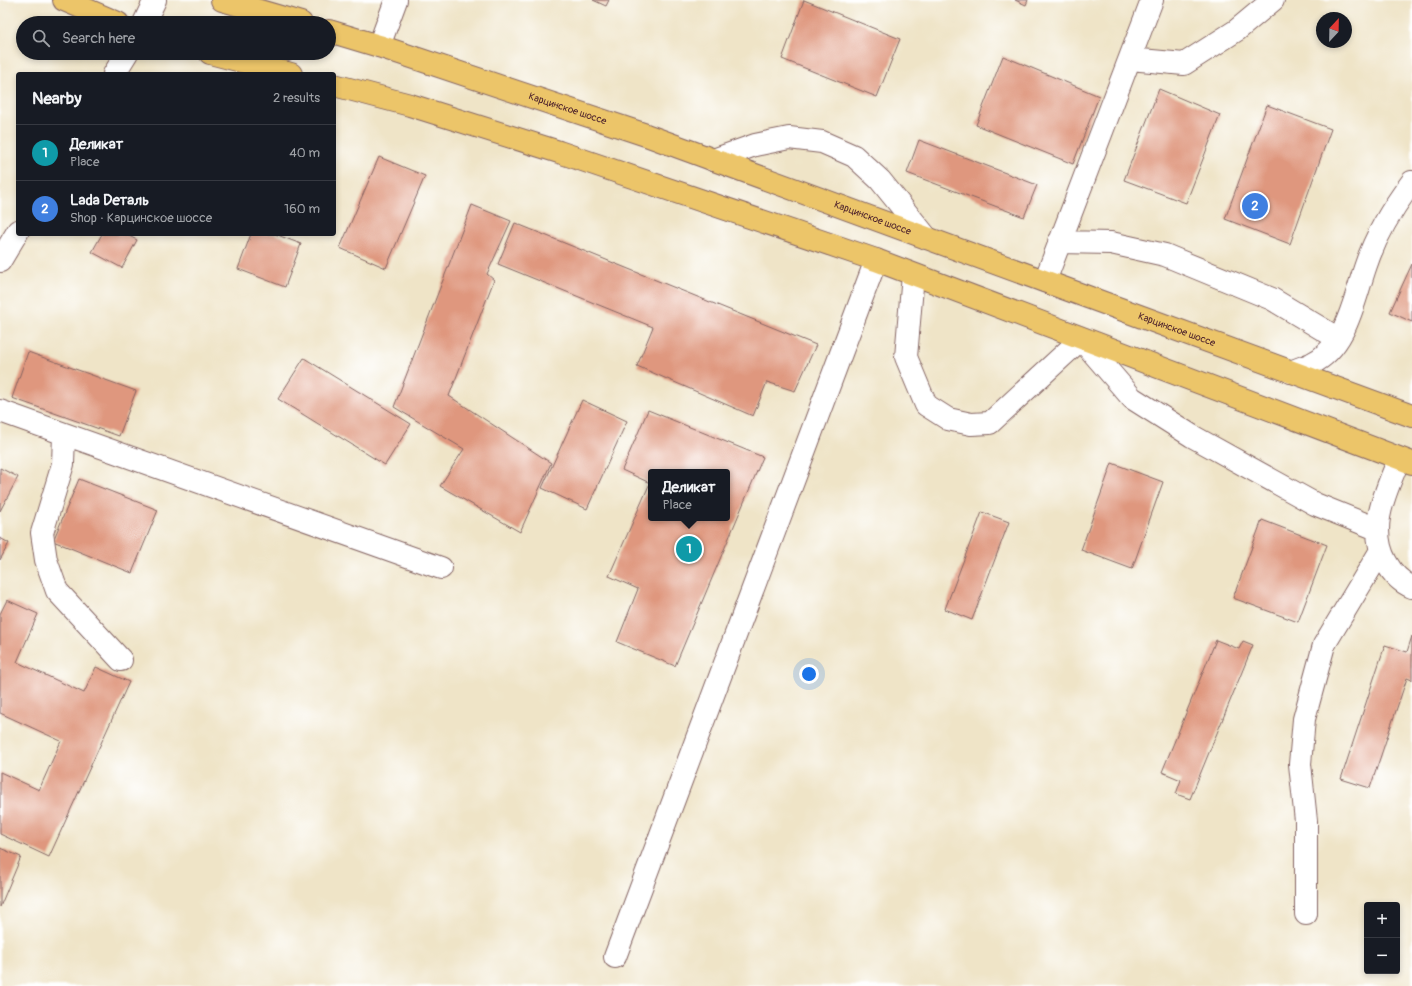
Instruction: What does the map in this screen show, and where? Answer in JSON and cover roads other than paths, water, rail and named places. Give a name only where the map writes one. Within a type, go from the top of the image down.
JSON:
[{"type":"main road","points":[[64,0],[102,16]]},
{"type":"main road","points":[[222,0],[277,16]]},
{"type":"main road","name":"Карцинское шоссе","points":[[336,33],[646,135],[1412,416]]},
{"type":"main road","points":[[237,60],[283,72]]},
{"type":"main road","points":[[336,86],[410,105],[551,150],[876,260],[1406,461]]},
{"type":"street","points":[[147,16],[155,0]]},
{"type":"street","points":[[379,46],[396,0]]},
{"type":"street","points":[[1044,281],[1152,0]]},
{"type":"street","points":[[1130,59],[1184,64],[1237,30],[1273,0]]},
{"type":"street","points":[[115,72],[123,60]]},
{"type":"street","points":[[713,160],[755,145],[789,138],[822,142],[854,156],[880,180],[927,238]]},
{"type":"street","points":[[1291,372],[1312,364],[1332,348],[1350,315],[1366,265],[1379,234],[1412,182]]},
{"type":"street","points":[[0,260],[16,234]]},
{"type":"street","points":[[1060,242],[1111,243],[1165,255],[1272,299],[1337,338]]},
{"type":"street","points":[[615,957],[876,260]]},
{"type":"street","points":[[913,275],[906,357],[926,405],[948,419],[971,424],[990,423],[1081,338],[1132,398],[1192,436],[1309,501],[1377,529]]},
{"type":"street","points":[[0,411],[441,568]]},
{"type":"street","points":[[64,434],[64,464],[42,533],[46,560],[57,591],[121,660]]},
{"type":"street","points":[[1406,461],[1379,510],[1377,529],[1380,552],[1390,571],[1404,584],[1412,587]]},
{"type":"street","points":[[1306,914],[1306,821],[1300,764],[1304,720],[1324,646],[1380,552]]},
{"type":"place","name":"Lada Dеталь","points":[[1255,206]]},
{"type":"place","name":"Деликат","points":[[689,549]]}]
